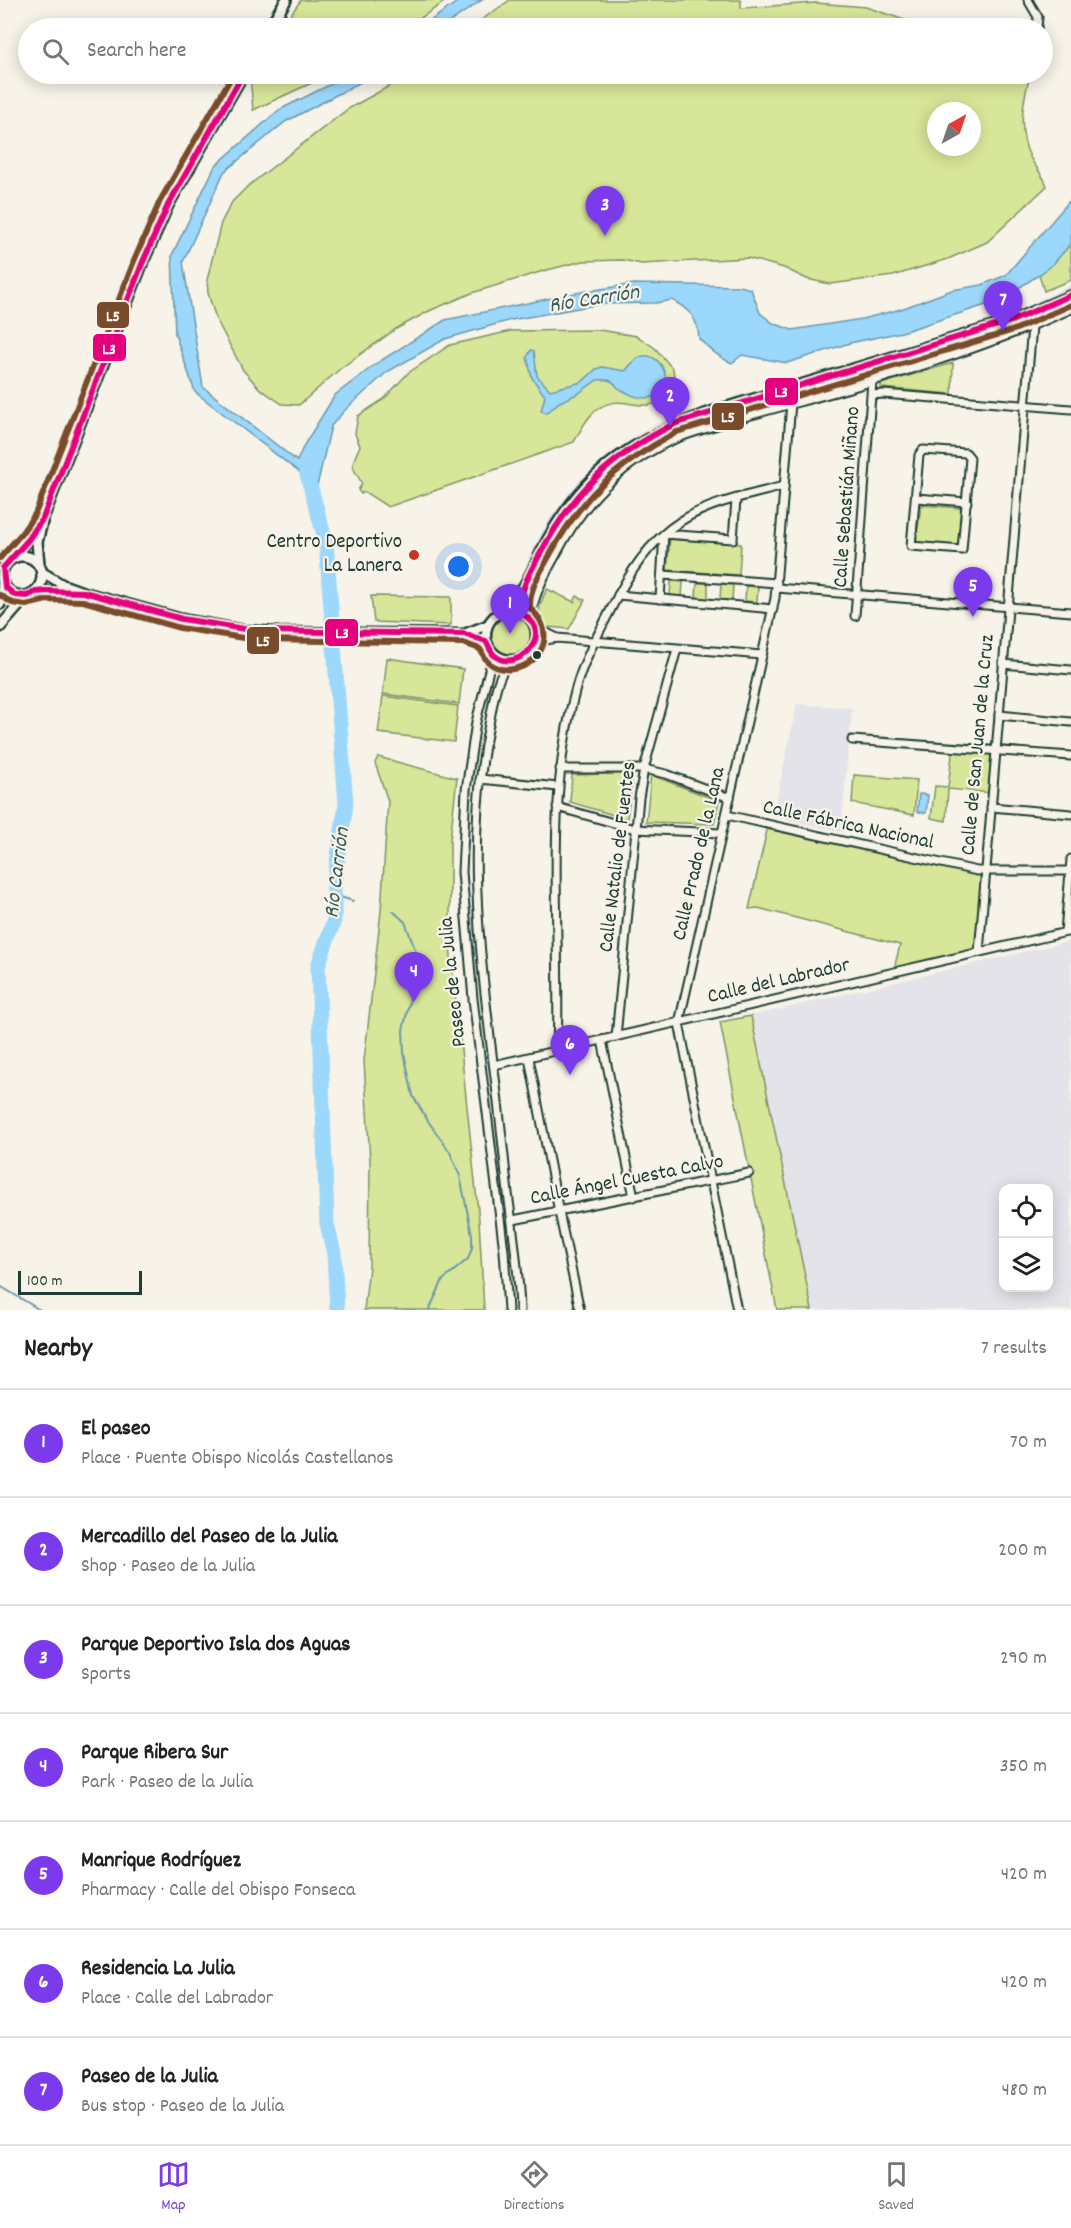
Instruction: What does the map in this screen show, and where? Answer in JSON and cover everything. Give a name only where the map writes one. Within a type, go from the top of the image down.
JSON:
[{"type":"main road","points":[[275,18],[286,0]]},
{"type":"main road","points":[[0,627],[41,583],[37,542],[43,518],[142,264],[168,205],[237,84]]},
{"type":"main road","points":[[0,604],[3,568],[15,557],[43,518]]},
{"type":"main road","points":[[15,557],[28,556],[41,568]]},
{"type":"main road","points":[[3,582],[5,587],[15,595],[31,594]]},
{"type":"street","points":[[1028,0],[1038,18]]},
{"type":"street","points":[[505,610],[521,592],[548,538],[579,493],[610,462],[648,436],[674,424],[713,411],[1011,321],[1071,295]]},
{"type":"street","points":[[557,638],[533,624],[515,609],[496,614],[487,625],[485,633],[491,651],[500,658],[511,660],[526,656],[535,642],[533,624],[535,597],[567,532],[586,507],[618,474],[655,448],[678,438],[791,403],[972,350],[1071,309]]},
{"type":"street","name":"Calle de San Juan de la Cruz","points":[[979,952],[1032,326]]},
{"type":"street","name":"Calle Sebastián Miñano","points":[[855,616],[872,381]]},
{"type":"street","points":[[872,395],[1071,409]]},
{"type":"street","name":"Calle Prado de la Lana","points":[[737,1310],[679,1023],[773,609],[777,585],[791,403]]},
{"type":"street","points":[[923,450],[966,453],[970,458],[967,502],[962,550],[911,546],[919,455],[923,450]]},
{"type":"street","points":[[557,1051],[558,786],[566,728],[576,686],[618,595],[652,544],[682,520],[736,500],[784,486]]},
{"type":"street","points":[[916,498],[967,502]]},
{"type":"street","points":[[664,534],[734,539],[736,500]]},
{"type":"street","points":[[660,599],[664,534]]},
{"type":"street","points":[[41,568],[62,584],[84,592],[210,625],[279,632],[464,634],[486,640]]},
{"type":"street","points":[[662,575],[1071,612]]},
{"type":"street","points":[[31,594],[84,592]]},
{"type":"street","points":[[521,592],[521,612]]},
{"type":"street","points":[[618,595],[773,609]]},
{"type":"street","points":[[464,634],[487,625]]},
{"type":"street","points":[[535,642],[557,638],[762,655]]},
{"type":"street","name":"Calle Natalio de Fuentes","points":[[616,1037],[634,829],[644,769],[677,649]]},
{"type":"street","name":"Paseo de la Julia","points":[[491,651],[490,666],[476,722],[466,790],[462,872],[473,999],[504,1251],[508,1310]]},
{"type":"street","name":"Paseo de la Julia","points":[[511,660],[502,671],[498,683],[480,779],[476,814],[475,876],[479,938],[513,1220],[520,1310]]},
{"type":"street","points":[[1003,664],[1071,670]]},
{"type":"street","points":[[999,715],[1071,722]]},
{"type":"street","points":[[852,740],[1071,756]]},
{"type":"street","points":[[560,769],[644,769],[666,774],[730,798]]},
{"type":"street","points":[[480,779],[558,786]]},
{"type":"street","points":[[557,807],[634,829],[721,833]]},
{"type":"street","points":[[991,807],[1071,814]]},
{"type":"street","name":"Calle Fábrica Nacional","points":[[727,815],[985,873],[1070,871]]},
{"type":"street","points":[[1068,932],[1071,859]]},
{"type":"street","name":"Calle del Labrador","points":[[494,1065],[1068,932]]},
{"type":"street","points":[[602,1040],[634,1197]]},
{"type":"street","points":[[529,1058],[580,1310]]},
{"type":"street","name":"Calle Ángel Cuesta Calvo","points":[[513,1220],[749,1173]]},
{"type":"shaded area","points":[[1071,285],[1071,303],[1004,331],[739,411],[681,430],[651,444],[628,458],[589,493],[568,519],[542,565],[528,558],[549,519],[578,482],[610,453],[655,424],[728,399],[1008,315]]},
{"type":"shaded area","points":[[797,704],[852,708],[841,832],[773,816]]},
{"type":"shaded area","points":[[1071,941],[1071,1310],[812,1310],[751,1016]]},
{"type":"green space","points":[[301,0],[447,0],[421,18],[288,18]]},
{"type":"green space","points":[[510,0],[741,0],[741,8],[816,3],[866,7],[898,18],[484,18]]},
{"type":"green space","points":[[251,84],[309,84],[253,110]]},
{"type":"green space","points":[[393,84],[1028,84],[1022,116],[1024,137],[1030,157],[1047,186],[987,242],[948,259],[893,276],[830,284],[807,279],[784,268],[748,258],[641,264],[623,260],[583,261],[543,271],[472,293],[429,311],[396,329],[341,368],[299,405],[282,404],[259,388],[243,370],[216,319],[208,293],[207,280],[221,223],[232,202],[248,186],[348,109]]},
{"type":"green space","points":[[1071,240],[1071,280],[1044,291],[1039,275],[1054,263]]},
{"type":"green space","points":[[599,330],[637,336],[655,348],[673,369],[675,385],[664,398],[653,404],[618,402],[606,405],[595,411],[588,419],[574,442],[388,507],[365,492],[361,494],[358,490],[362,484],[353,463],[360,446],[355,434],[358,416],[384,399],[408,373],[450,345],[511,331]]},
{"type":"green space","points":[[953,363],[952,394],[881,388],[881,384]]},
{"type":"green space","points":[[921,505],[962,508],[958,546],[916,543]]},
{"type":"green space","points":[[670,539],[741,544],[739,575],[667,570]]},
{"type":"green space","points":[[671,581],[683,582],[682,597],[670,597]]},
{"type":"green space","points":[[697,583],[708,583],[708,599],[696,598]]},
{"type":"green space","points":[[721,584],[733,585],[732,600],[720,600]]},
{"type":"green space","points":[[746,586],[758,587],[757,602],[745,601]]},
{"type":"green space","points":[[547,589],[574,602],[577,596],[585,600],[569,629],[548,627],[541,618],[541,604]]},
{"type":"green space","points":[[371,596],[451,597],[451,625],[374,622]]},
{"type":"green space","points":[[506,610],[516,610],[529,617],[536,630],[536,640],[529,653],[516,660],[506,660],[497,656],[490,649],[486,640],[486,630],[490,621],[497,614]]},
{"type":"green space","points":[[387,658],[463,669],[459,704],[383,694]]},
{"type":"green space","points":[[383,696],[458,706],[454,742],[378,733]]},
{"type":"green space","points":[[953,747],[996,751],[992,793],[948,789],[946,821],[931,818],[935,786],[948,787]]},
{"type":"green space","points":[[378,757],[457,778],[450,840],[450,946],[479,1220],[484,1310],[364,1310],[369,1267],[370,1161],[364,1061],[381,911],[388,801],[375,763]]},
{"type":"green space","points":[[633,773],[627,819],[570,802],[572,775]]},
{"type":"green space","points":[[651,775],[719,801],[714,824],[646,822]]},
{"type":"green space","points":[[854,775],[917,780],[914,815],[852,803]]},
{"type":"green space","points":[[768,826],[985,873],[979,952],[898,971],[895,965],[900,945],[758,908],[749,909]]},
{"type":"green space","points":[[751,1016],[812,1310],[777,1310],[720,1022]]},
{"type":"water","points":[[460,0],[482,0],[456,18],[434,18]]},
{"type":"water","points":[[331,84],[357,84],[285,122],[224,172],[183,262],[203,387],[297,461],[304,445],[335,395],[377,363],[445,320],[581,292],[634,284],[740,286],[751,289],[760,313],[773,323],[792,330],[862,319],[901,309],[952,290],[982,285],[1006,275],[1071,199],[1071,242],[1054,263],[1039,275],[989,304],[902,332],[850,343],[787,363],[742,355],[732,363],[727,361],[699,339],[697,325],[692,315],[672,300],[656,303],[601,304],[511,320],[445,339],[387,372],[331,426],[317,486],[195,392],[175,334],[172,255],[215,166],[279,110]]},
{"type":"water","points":[[531,350],[534,351],[537,376],[550,390],[582,382],[596,369],[602,367],[625,371],[636,359],[647,356],[654,358],[660,364],[666,381],[664,389],[658,395],[640,398],[617,387],[611,381],[597,380],[579,393],[558,403],[547,413],[541,411],[545,396],[532,378],[527,357]]},
{"type":"water","points":[[919,794],[928,795],[926,813],[917,812]]},
{"type":"waterway","name":"Río Carrión","points":[[310,461],[306,471],[326,542],[346,804],[334,882],[334,920],[318,966],[327,1224],[334,1253],[337,1310]]},
{"type":"waterway","points":[[334,895],[353,901]]},
{"type":"waterway","points":[[393,911],[405,922],[416,952],[403,1030],[404,1053],[413,1096],[450,1152],[460,1176],[472,1235],[472,1248],[468,1259],[443,1280],[429,1310]]},
{"type":"waterway","points":[[0,1286],[40,1310]]},
{"type":"transit line","name":"L5","points":[[0,558],[35,514],[134,261],[160,201],[227,84]]},
{"type":"transit line","name":"L3","points":[[237,84],[168,205],[142,264],[43,518],[28,540],[3,568],[5,587],[15,595],[27,596],[35,592],[47,591],[84,592],[182,619],[257,631],[464,634],[486,641],[493,654],[501,659],[518,658],[532,647],[535,639],[536,630],[532,622],[521,612],[522,597],[535,563],[552,533],[580,495],[595,478],[630,450],[674,424],[1011,321],[1071,295]]},
{"type":"transit line","name":"L5","points":[[0,595],[12,603],[26,605],[47,600],[83,601],[180,628],[256,640],[463,643],[480,649],[487,661],[499,668],[511,669],[524,666],[534,659],[542,648],[545,636],[541,622],[530,608],[531,595],[538,577],[560,538],[586,501],[601,485],[635,457],[677,432],[1014,330],[1071,305]]},
{"type":"place","name":"Parque Deportivo Isla dos Aguas","points":[[605,236]]},
{"type":"place","name":"Paseo de la Julia","points":[[1003,331]]},
{"type":"place","name":"Mercadillo del Paseo de la Julia","points":[[670,427]]},
{"type":"place","name":"Centro Deportivo La Lanera","points":[[414,555]]},
{"type":"place","name":"Manrique Rodríguez","points":[[973,617]]},
{"type":"place","name":"El paseo","points":[[510,634]]},
{"type":"place","name":"Parque Ribera Sur","points":[[414,1002]]},
{"type":"place","name":"Residencia La Julia","points":[[570,1075]]}]
